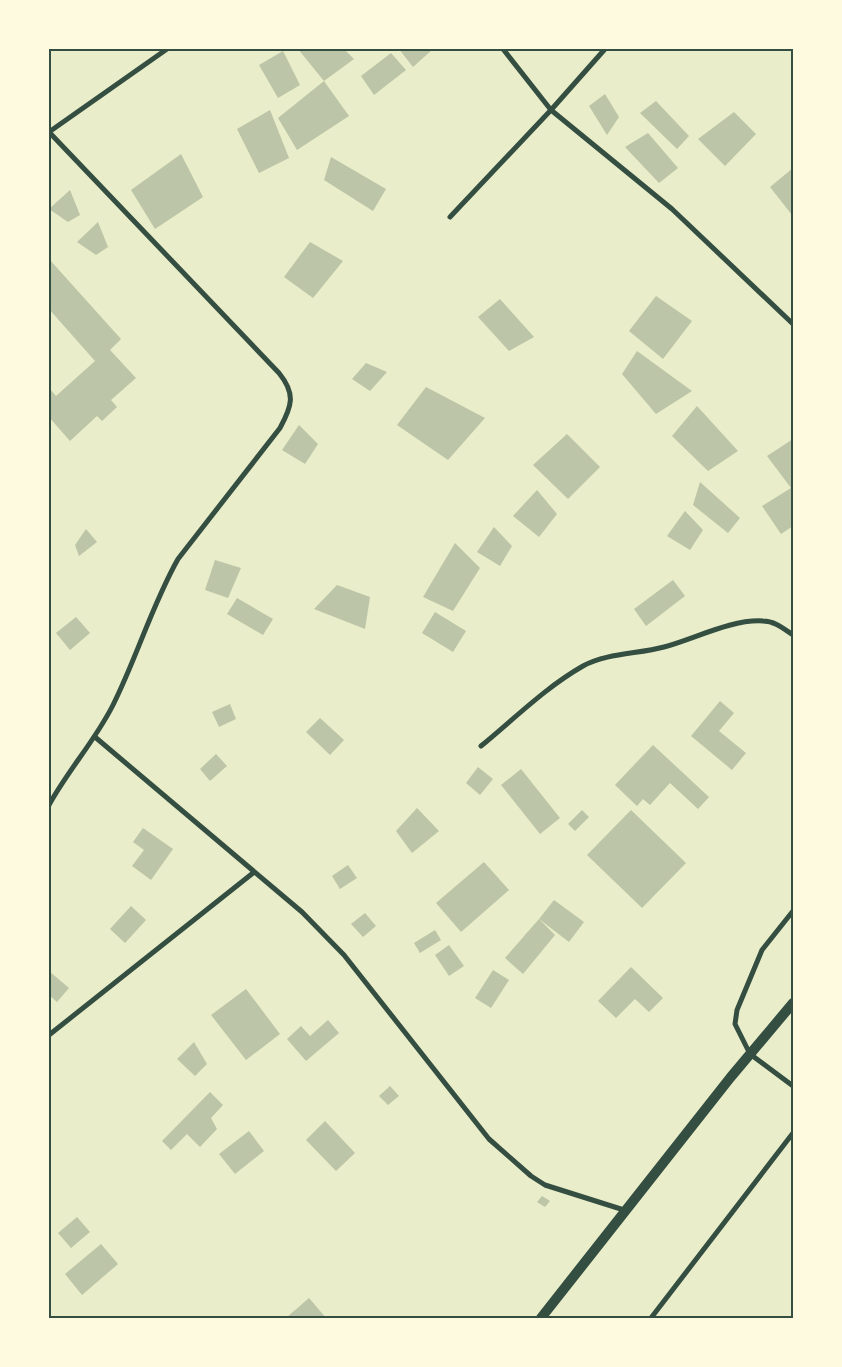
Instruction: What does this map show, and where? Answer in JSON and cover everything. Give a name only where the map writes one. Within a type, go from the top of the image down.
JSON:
[{"type":"main road","points":[[541,1318],[624,1210],[793,1003]]},
{"type":"street","points":[[49,805],[79,757],[95,737],[137,653],[165,581],[178,559],[280,428],[290,405],[290,389],[279,373],[49,132],[167,49]]},
{"type":"street","points":[[503,49],[551,110],[672,209],[793,324]]},
{"type":"street","points":[[450,217],[551,110],[605,49]]},
{"type":"street","points":[[481,746],[559,682],[591,663],[664,647],[707,632],[752,621],[776,624],[793,635]]},
{"type":"street","points":[[95,737],[253,873],[302,912],[344,955],[488,1140],[516,1165],[545,1185],[624,1210]]},
{"type":"street","points":[[49,1035],[253,873]]},
{"type":"street","points":[[793,911],[762,950],[737,1010],[737,1031],[750,1054],[793,1086]]},
{"type":"street","points":[[651,1318],[793,1134]]},
{"type":"building","points":[[298,49],[344,49],[354,59],[324,81]]},
{"type":"building","points":[[399,49],[433,49],[413,67]]},
{"type":"building","points":[[283,51],[300,85],[278,98],[259,65]]},
{"type":"building","points":[[391,53],[406,70],[374,95],[361,76]]},
{"type":"building","points":[[324,81],[349,116],[297,150],[278,118]]},
{"type":"building","points":[[605,94],[619,117],[607,135],[589,106]]},
{"type":"building","points":[[656,101],[689,136],[677,149],[640,113]]},
{"type":"building","points":[[270,110],[289,158],[259,173],[237,129]]},
{"type":"building","points":[[734,112],[756,134],[725,166],[698,139]]},
{"type":"building","points":[[648,133],[678,168],[659,183],[625,147]]},
{"type":"building","points":[[181,154],[203,197],[155,229],[131,190]]},
{"type":"building","points":[[331,157],[386,189],[373,211],[324,180]]},
{"type":"building","points":[[793,168],[793,214],[792,215],[770,187]]},
{"type":"building","points":[[70,190],[80,215],[68,222],[49,209]]},
{"type":"building","points":[[98,222],[108,247],[96,255],[77,242]]},
{"type":"building","points":[[310,242],[343,261],[313,298],[284,277]]},
{"type":"building","points":[[49,259],[121,339],[110,350],[136,378],[111,400],[117,407],[102,421],[97,416],[70,441],[49,417],[49,388],[56,396],[95,361],[49,309]]},
{"type":"building","points":[[656,296],[692,321],[663,359],[629,331]]},
{"type":"building","points":[[500,299],[534,337],[509,351],[478,317]]},
{"type":"building","points":[[637,351],[692,391],[656,414],[622,374]]},
{"type":"building","points":[[366,363],[387,372],[370,391],[352,379]]},
{"type":"building","points":[[426,387],[485,418],[448,460],[397,425]]},
{"type":"building","points":[[697,406],[738,451],[708,471],[672,436]]},
{"type":"building","points":[[299,425],[318,444],[305,464],[282,450]]},
{"type":"building","points":[[567,434],[600,467],[568,499],[533,465]]},
{"type":"building","points":[[793,439],[793,486],[791,488],[767,456]]},
{"type":"building","points":[[700,482],[740,518],[728,533],[693,505]]},
{"type":"building","points":[[791,488],[793,492],[793,526],[781,534],[762,506]]},
{"type":"building","points":[[537,490],[557,514],[539,537],[513,516]]},
{"type":"building","points":[[685,511],[703,530],[690,550],[667,536]]},
{"type":"building","points":[[494,527],[512,546],[500,566],[477,552]]},
{"type":"building","points":[[86,529],[97,542],[79,556],[75,545]]},
{"type":"building","points":[[455,543],[480,568],[453,611],[423,597]]},
{"type":"building","points":[[215,560],[241,568],[228,598],[205,590]]},
{"type":"building","points":[[673,580],[685,596],[646,626],[634,609]]},
{"type":"building","points":[[337,585],[370,597],[365,629],[314,609]]},
{"type":"building","points":[[237,598],[273,619],[263,635],[227,614]]},
{"type":"building","points":[[435,612],[466,631],[453,652],[422,633]]},
{"type":"building","points":[[76,617],[90,633],[70,650],[56,633]]},
{"type":"building","points":[[720,701],[734,713],[719,731],[746,753],[732,770],[691,736]]},
{"type":"building","points":[[230,704],[236,719],[219,727],[212,712]]},
{"type":"building","points":[[320,718],[344,740],[330,755],[306,732]]},
{"type":"building","points":[[653,745],[709,797],[698,809],[670,783],[650,805],[643,799],[637,806],[615,785]]},
{"type":"building","points":[[216,754],[227,766],[210,781],[200,769]]},
{"type":"building","points":[[478,767],[493,779],[480,795],[466,783]]},
{"type":"building","points":[[521,769],[560,818],[540,834],[501,785]]},
{"type":"building","points":[[417,808],[439,831],[412,853],[396,831]]},
{"type":"building","points":[[582,810],[589,817],[575,831],[568,824]]},
{"type":"building","points":[[631,810],[686,863],[642,908],[587,855]]},
{"type":"building","points":[[143,828],[173,849],[151,880],[132,866],[144,850],[133,842]]},
{"type":"building","points":[[484,862],[509,890],[461,932],[436,903]]},
{"type":"building","points":[[348,865],[357,878],[340,889],[332,876]]},
{"type":"building","points":[[554,900],[584,922],[569,942],[539,919]]},
{"type":"building","points":[[131,906],[146,920],[125,943],[110,929]]},
{"type":"building","points":[[365,913],[376,926],[363,937],[351,924]]},
{"type":"building","points":[[539,919],[555,935],[523,974],[505,958]]},
{"type":"building","points":[[435,930],[441,940],[420,953],[414,943]]},
{"type":"building","points":[[449,945],[464,966],[449,976],[435,955]]},
{"type":"building","points":[[631,967],[663,998],[649,1012],[635,999],[616,1018],[598,1001]]},
{"type":"building","points":[[493,970],[509,980],[491,1008],[475,998]]},
{"type":"building","points":[[49,971],[69,988],[57,1002],[49,995]]},
{"type":"building","points":[[246,989],[280,1034],[246,1060],[211,1015]]},
{"type":"building","points":[[328,1020],[339,1033],[306,1061],[287,1039],[301,1026],[310,1036]]},
{"type":"building","points":[[194,1042],[207,1064],[195,1076],[177,1059]]},
{"type":"building","points":[[390,1086],[399,1096],[388,1105],[379,1096]]},
{"type":"building","points":[[210,1092],[223,1105],[211,1118],[217,1129],[200,1147],[187,1134],[171,1150],[162,1141]]},
{"type":"building","points":[[325,1121],[355,1153],[336,1171],[306,1140]]},
{"type":"building","points":[[249,1131],[264,1151],[235,1174],[219,1154]]},
{"type":"building","points":[[542,1196],[550,1201],[545,1207],[537,1202]]},
{"type":"building","points":[[77,1217],[90,1232],[71,1248],[58,1233]]},
{"type":"building","points":[[101,1244],[118,1264],[82,1295],[65,1274]]},
{"type":"building","points":[[309,1298],[326,1318],[286,1318]]}]
